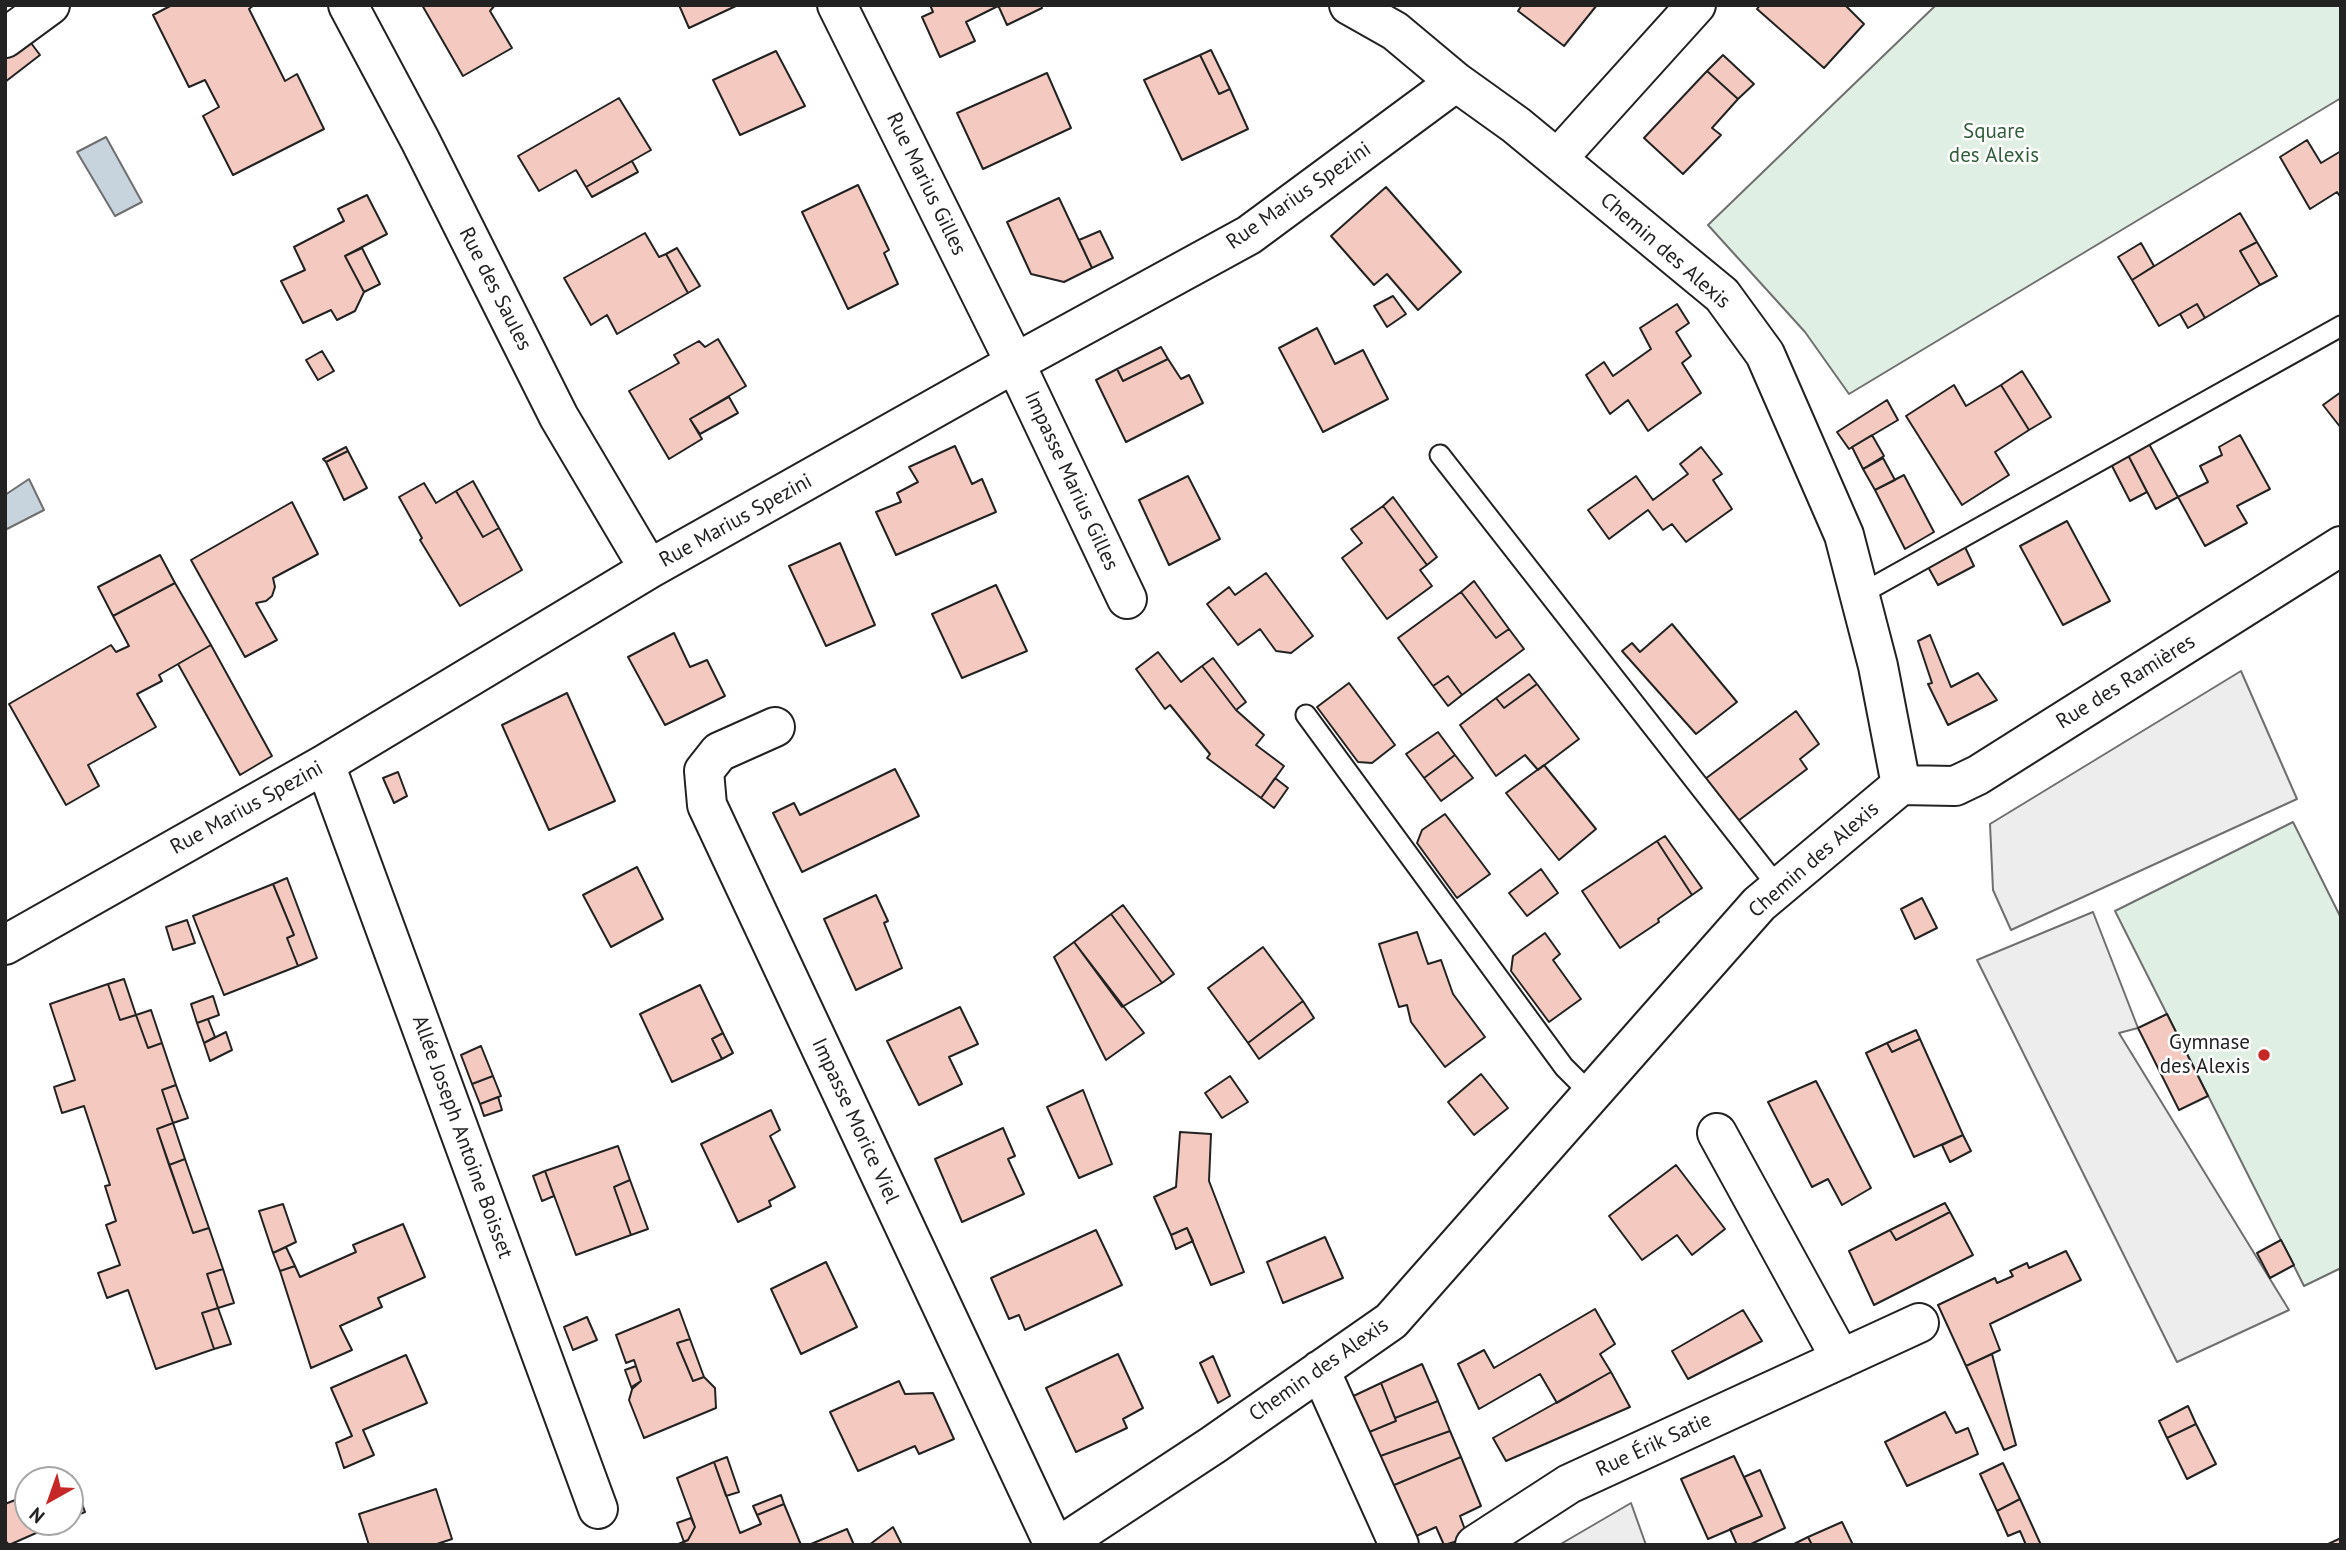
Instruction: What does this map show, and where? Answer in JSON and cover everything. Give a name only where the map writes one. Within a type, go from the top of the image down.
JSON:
[{"type":"street","points":[[5,38],[50,5]]},
{"type":"street","name":"Rue des Saules","points":[[348,5],[420,139],[559,417],[649,569]]},
{"type":"street","name":"Rue Marius Gilles","points":[[837,5],[1015,363]]},
{"type":"street","points":[[1349,5],[1395,31],[1456,82]]},
{"type":"street","points":[[1558,159],[1696,5]]},
{"type":"street","name":"Rue Marius Spezini","points":[[5,944],[325,764],[649,569],[1015,363],[1249,236],[1456,82]]},
{"type":"street","name":"Chemin des Alexis","points":[[1061,1545],[1213,1445],[1391,1321],[1759,904],[1901,785],[1878,666],[1844,535],[1765,354],[1722,295],[1516,125],[1456,82]]},
{"type":"street","name":"Impasse Marius Gilles","points":[[1015,363],[1127,598]]},
{"type":"street","name":"Rue des Ramières","points":[[1901,785],[1955,786],[1978,775],[2341,547]]},
{"type":"street","name":"Impasse Morice Viel","points":[[775,727],[719,752],[704,771],[707,805],[1055,1545]]},
{"type":"street","name":"Allée Joseph Antoine Boisset","points":[[325,764],[598,1509]]},
{"type":"street","points":[[1717,1133],[1841,1359]]},
{"type":"street","name":"Rue Érik Satie","points":[[1475,1545],[1569,1484],[1919,1323]]},
{"type":"street","points":[[1320,1370],[1399,1545]]},
{"type":"lane","points":[[1859,595],[2341,326]]},
{"type":"lane","points":[[1440,455],[1778,887]]},
{"type":"lane","points":[[1306,715],[1564,1067],[1591,1094]]},
{"type":"green space","name":"Square des Alexis","points":[[1936,5],[2341,5],[2341,98],[1849,394],[1805,332],[1708,225]]},
{"type":"green space","name":"Gymnase des Alexis","points":[[2293,822],[2341,918],[2341,1268],[2304,1286],[2115,911]]},
{"type":"shaded area","points":[[106,137],[142,202],[115,216],[77,152]]},
{"type":"shaded area","points":[[29,479],[44,510],[5,530],[5,495]]},
{"type":"shaded area","points":[[2241,671],[2297,799],[2011,930],[1993,890],[1990,824]]},
{"type":"shaded area","points":[[2093,912],[2138,1028],[2119,1033],[2289,1310],[2177,1362],[1977,960]]},
{"type":"shaded area","points":[[1631,1503],[1646,1545],[1559,1545]]},
{"type":"building","points":[[172,5],[254,5],[249,9],[285,81],[297,74],[324,129],[233,175],[203,116],[219,107],[205,80],[189,87],[153,15]]},
{"type":"building","points":[[422,5],[495,5],[490,11],[512,48],[463,76]]},
{"type":"building","points":[[679,5],[738,5],[689,28]]},
{"type":"building","points":[[930,5],[998,6],[966,22],[975,41],[940,57],[922,17],[933,12]]},
{"type":"building","points":[[998,5],[1041,5],[1042,8],[1007,25]]},
{"type":"building","points":[[1522,5],[1597,5],[1564,46],[1518,11]]},
{"type":"building","points":[[1760,5],[1845,5],[1864,24],[1824,68],[1757,9]]},
{"type":"building","points":[[28,39],[40,55],[5,82],[5,56]]},
{"type":"building","points":[[1211,50],[1230,89],[1219,94],[1200,55]]},
{"type":"building","points":[[776,51],[805,106],[740,135],[713,80]]},
{"type":"building","points":[[1200,55],[1219,94],[1230,89],[1248,129],[1182,160],[1144,80]]},
{"type":"building","points":[[1723,55],[1754,84],[1738,99],[1707,71]]},
{"type":"building","points":[[1707,71],[1738,99],[1712,128],[1721,135],[1683,174],[1644,138]]},
{"type":"building","points":[[1047,73],[1071,128],[983,169],[957,113]]},
{"type":"building","points":[[619,98],[651,150],[586,187],[576,170],[539,191],[518,156]]},
{"type":"building","points":[[2307,140],[2321,163],[2341,151],[2341,198],[2337,192],[2310,209],[2280,157]]},
{"type":"building","points":[[632,161],[638,172],[592,197],[586,187]]},
{"type":"building","points":[[858,185],[889,250],[884,253],[898,284],[848,309],[802,212]]},
{"type":"building","points":[[1386,187],[1461,272],[1418,310],[1387,274],[1374,285],[1331,236]]},
{"type":"building","points":[[367,195],[387,234],[345,256],[364,292],[355,311],[337,320],[331,310],[303,323],[281,281],[305,270],[294,247],[344,221],[338,209]]},
{"type":"building","points":[[1059,198],[1092,268],[1064,282],[1031,274],[1007,222]]},
{"type":"building","points":[[2240,213],[2257,242],[2240,251],[2260,285],[2205,318],[2197,304],[2159,326],[2132,280]]},
{"type":"building","points":[[1100,231],[1113,258],[1092,268],[1079,240]]},
{"type":"building","points":[[645,233],[659,257],[666,254],[688,293],[617,334],[607,315],[591,325],[564,278]]},
{"type":"building","points":[[2257,242],[2277,276],[2260,285],[2240,251]]},
{"type":"building","points":[[2141,243],[2154,266],[2132,280],[2118,257]]},
{"type":"building","points":[[362,248],[380,284],[364,292],[345,256]]},
{"type":"building","points":[[677,248],[700,286],[688,293],[666,254]]},
{"type":"building","points":[[1393,296],[1406,314],[1387,327],[1374,306]]},
{"type":"building","points":[[1677,304],[1689,323],[1676,332],[1691,356],[1682,363],[1701,393],[1648,431],[1628,400],[1610,414],[1586,375],[1604,362],[1613,376],[1651,349],[1640,328]]},
{"type":"building","points":[[2197,304],[2205,318],[2188,328],[2180,314]]},
{"type":"building","points":[[1317,328],[1335,364],[1363,350],[1388,399],[1323,432],[1279,348]]},
{"type":"building","points":[[718,339],[746,386],[690,419],[702,439],[669,459],[629,391],[679,363],[674,355],[699,341],[705,347]]},
{"type":"building","points":[[1161,347],[1168,359],[1123,381],[1117,369]]},
{"type":"building","points":[[322,351],[334,371],[318,380],[306,360]]},
{"type":"building","points":[[1168,359],[1181,379],[1189,375],[1203,403],[1126,442],[1096,380],[1117,369],[1123,381]]},
{"type":"building","points":[[2022,371],[2051,417],[2029,430],[2001,385]]},
{"type":"building","points":[[1954,385],[1966,406],[2001,385],[2029,430],[1995,452],[2009,475],[1962,505],[1906,416]]},
{"type":"building","points":[[2341,392],[2341,428],[2323,405]]},
{"type":"building","points":[[729,397],[738,413],[700,434],[690,419]]},
{"type":"building","points":[[1887,400],[1898,420],[1849,449],[1837,432]]},
{"type":"building","points":[[1872,435],[1884,456],[1863,469],[1852,447]]},
{"type":"building","points":[[2240,435],[2270,489],[2237,506],[2247,523],[2205,546],[2178,497],[2208,482],[2200,466],[2222,455],[2219,447]]},
{"type":"building","points":[[2149,444],[2178,497],[2156,509],[2128,455]]},
{"type":"building","points":[[955,446],[972,484],[982,479],[996,512],[896,555],[876,512],[901,502],[897,493],[918,482],[909,467]]},
{"type":"building","points":[[346,447],[348,451],[326,462],[323,459]]},
{"type":"building","points":[[1701,447],[1722,474],[1713,480],[1732,509],[1686,542],[1672,524],[1663,530],[1648,510],[1609,539],[1588,510],[1636,476],[1653,500],[1688,474],[1680,464]]},
{"type":"building","points":[[348,451],[367,488],[344,500],[326,462]]},
{"type":"building","points":[[2128,455],[2147,492],[2130,501],[2111,464]]},
{"type":"building","points":[[1883,458],[1895,480],[1875,490],[1863,469]]},
{"type":"building","points":[[1904,475],[1934,532],[1905,549],[1875,490]]},
{"type":"building","points":[[1188,476],[1220,539],[1169,565],[1139,500]]},
{"type":"building","points":[[473,481],[499,528],[483,537],[456,491]]},
{"type":"building","points":[[424,483],[436,503],[456,491],[483,537],[499,528],[522,570],[460,606],[420,540],[422,538],[399,497]]},
{"type":"building","points":[[1393,497],[1437,557],[1427,565],[1383,506]]},
{"type":"building","points":[[292,502],[318,554],[273,578],[275,587],[272,596],[266,601],[256,603],[277,640],[245,657],[191,560]]},
{"type":"building","points":[[1383,506],[1427,565],[1420,570],[1432,586],[1387,619],[1342,558],[1362,543],[1351,529]]},
{"type":"building","points":[[2067,521],[2110,601],[2063,625],[2020,546]]},
{"type":"building","points":[[840,543],[875,625],[826,646],[789,566]]},
{"type":"building","points":[[1964,545],[1974,566],[1938,585],[1927,565]]},
{"type":"building","points":[[160,555],[175,583],[113,616],[98,587]]},
{"type":"building","points":[[1266,573],[1313,636],[1291,653],[1276,651],[1260,629],[1238,645],[1207,604],[1229,587],[1235,595]]},
{"type":"building","points":[[1474,581],[1509,629],[1496,638],[1461,592]]},
{"type":"building","points":[[175,583],[211,645],[159,675],[162,681],[137,694],[156,727],[88,765],[99,786],[66,805],[9,704],[111,645],[116,652],[129,646],[113,616]]},
{"type":"building","points":[[996,585],[1027,651],[962,678],[932,614]]},
{"type":"building","points":[[1461,592],[1496,638],[1509,629],[1524,649],[1462,695],[1448,676],[1433,686],[1398,638]]},
{"type":"building","points":[[1672,624],[1737,702],[1696,734],[1622,651],[1632,643],[1640,652]]},
{"type":"building","points":[[674,633],[690,667],[707,660],[725,696],[665,725],[628,657]]},
{"type":"building","points":[[1930,635],[1951,687],[1978,673],[1997,700],[1948,725],[1928,684],[1932,683],[1918,641]]},
{"type":"building","points":[[211,645],[272,756],[240,775],[178,664]]},
{"type":"building","points":[[1158,652],[1181,682],[1202,666],[1236,710],[1264,735],[1256,745],[1284,766],[1261,798],[1207,758],[1210,754],[1170,705],[1165,709],[1136,669]]},
{"type":"building","points":[[1213,658],[1246,702],[1236,710],[1202,666]]},
{"type":"building","points":[[1529,674],[1537,684],[1504,708],[1496,698]]},
{"type":"building","points":[[1448,676],[1462,695],[1448,706],[1433,686]]},
{"type":"building","points":[[1349,683],[1395,745],[1372,763],[1358,762],[1317,707]]},
{"type":"building","points":[[1537,684],[1579,739],[1538,770],[1525,755],[1496,776],[1460,725],[1496,698],[1504,708]]},
{"type":"building","points":[[567,693],[615,801],[549,830],[502,725]]},
{"type":"building","points":[[1796,711],[1819,744],[1800,759],[1807,769],[1734,824],[1701,782]]},
{"type":"building","points":[[1438,732],[1455,755],[1424,778],[1406,754]]},
{"type":"building","points":[[1455,755],[1473,778],[1441,801],[1424,778]]},
{"type":"building","points":[[1544,765],[1596,829],[1559,860],[1506,793]]},
{"type":"building","points":[[895,769],[919,816],[802,872],[773,813],[794,803],[800,815]]},
{"type":"building","points":[[398,772],[407,796],[394,803],[383,778]]},
{"type":"building","points":[[1275,778],[1288,788],[1274,808],[1261,798]]},
{"type":"building","points":[[1445,814],[1490,874],[1457,898],[1417,843],[1422,830]]},
{"type":"building","points":[[1665,836],[1702,888],[1692,895],[1657,841]]},
{"type":"building","points":[[1657,841],[1692,895],[1658,919],[1659,922],[1620,948],[1582,891]]},
{"type":"building","points":[[637,867],[663,919],[611,947],[583,895]]},
{"type":"building","points":[[1541,869],[1558,893],[1527,916],[1509,893]]},
{"type":"building","points":[[287,878],[317,958],[298,966],[287,938],[294,935],[273,884]]},
{"type":"building","points":[[273,884],[294,935],[287,938],[298,966],[224,995],[193,916]]},
{"type":"building","points":[[876,895],[888,921],[884,923],[902,968],[856,990],[824,919]]},
{"type":"building","points":[[1922,898],[1937,928],[1915,939],[1901,909]]},
{"type":"building","points":[[1123,905],[1174,974],[1162,983],[1111,914]]},
{"type":"building","points":[[1111,914],[1162,983],[1122,1007],[1074,942]]},
{"type":"building","points":[[187,920],[195,943],[173,950],[166,927]]},
{"type":"building","points":[[1417,932],[1428,964],[1441,960],[1453,994],[1485,1037],[1445,1067],[1411,1022],[1407,1005],[1399,1007],[1379,944]]},
{"type":"building","points":[[1545,933],[1560,954],[1553,960],[1581,999],[1549,1022],[1511,971],[1513,956]]},
{"type":"building","points":[[1074,942],[1144,1033],[1106,1060],[1054,957]]},
{"type":"building","points":[[1263,947],[1303,1001],[1248,1043],[1208,988]]},
{"type":"building","points":[[124,979],[136,1015],[120,1020],[108,984]]},
{"type":"building","points":[[108,984],[120,1020],[136,1015],[148,1048],[162,1043],[176,1085],[162,1090],[173,1123],[157,1129],[193,1233],[209,1228],[223,1269],[207,1274],[218,1308],[202,1313],[214,1349],[156,1369],[128,1290],[107,1298],[98,1273],[120,1265],[106,1225],[116,1221],[105,1186],[110,1185],[84,1106],[62,1113],[54,1087],[75,1080],[50,1004]]},
{"type":"building","points":[[700,985],[723,1033],[712,1039],[722,1059],[672,1082],[640,1014]]},
{"type":"building","points":[[213,996],[219,1015],[197,1023],[191,1004]]},
{"type":"building","points":[[1303,1001],[1314,1018],[1259,1059],[1248,1043]]},
{"type":"building","points":[[960,1007],[978,1044],[949,1057],[962,1084],[919,1105],[887,1041]]},
{"type":"building","points":[[151,1010],[162,1043],[148,1048],[136,1015]]},
{"type":"building","points":[[2167,1014],[2208,1096],[2179,1110],[2138,1028]]},
{"type":"building","points":[[208,1019],[215,1037],[204,1043],[197,1023]]},
{"type":"building","points":[[1916,1030],[1920,1039],[1892,1052],[1887,1043]]},
{"type":"building","points":[[226,1032],[232,1050],[210,1061],[204,1043]]},
{"type":"building","points":[[723,1033],[733,1053],[722,1059],[712,1039]]},
{"type":"building","points":[[1920,1039],[1963,1135],[1914,1157],[1866,1053],[1887,1043],[1892,1052]]},
{"type":"building","points":[[481,1046],[493,1076],[472,1084],[461,1055]]},
{"type":"building","points":[[1481,1074],[1508,1108],[1474,1135],[1448,1102]]},
{"type":"building","points":[[493,1076],[501,1096],[480,1104],[472,1084]]},
{"type":"building","points":[[1230,1076],[1248,1102],[1222,1118],[1205,1093]]},
{"type":"building","points":[[1816,1081],[1871,1188],[1842,1205],[1828,1179],[1812,1187],[1768,1102]]},
{"type":"building","points":[[176,1085],[188,1118],[173,1123],[162,1090]]},
{"type":"building","points":[[1083,1090],[1112,1164],[1079,1178],[1047,1107]]},
{"type":"building","points":[[498,1097],[502,1110],[484,1116],[480,1104]]},
{"type":"building","points":[[771,1110],[780,1130],[770,1136],[795,1187],[769,1201],[771,1206],[738,1222],[701,1144]]},
{"type":"building","points":[[173,1123],[185,1159],[169,1165],[157,1129]]},
{"type":"building","points":[[1003,1128],[1015,1156],[1008,1159],[1024,1194],[962,1222],[935,1159]]},
{"type":"building","points":[[1180,1132],[1211,1134],[1209,1181],[1244,1272],[1211,1285],[1187,1228],[1171,1235],[1154,1197],[1176,1187]]},
{"type":"building","points":[[1963,1135],[1971,1151],[1950,1162],[1942,1145]]},
{"type":"building","points":[[618,1146],[630,1180],[614,1187],[631,1235],[576,1255],[545,1171]]},
{"type":"building","points":[[185,1159],[209,1228],[193,1233],[169,1165]]},
{"type":"building","points":[[1676,1165],[1725,1229],[1692,1255],[1677,1235],[1642,1260],[1609,1216]]},
{"type":"building","points":[[545,1171],[554,1196],[542,1201],[533,1176]]},
{"type":"building","points":[[630,1180],[648,1229],[631,1235],[614,1187]]},
{"type":"building","points":[[1945,1203],[1950,1212],[1896,1240],[1890,1230]]},
{"type":"building","points":[[283,1204],[296,1242],[273,1253],[259,1211]]},
{"type":"building","points":[[1950,1212],[1973,1255],[1874,1305],[1849,1251],[1890,1230],[1896,1240]]},
{"type":"building","points":[[403,1224],[425,1277],[378,1298],[382,1307],[340,1326],[352,1350],[311,1368],[280,1271],[295,1266],[300,1277],[356,1252],[353,1245]]},
{"type":"building","points":[[1187,1228],[1193,1241],[1176,1249],[1171,1235]]},
{"type":"building","points":[[1096,1230],[1122,1285],[1025,1330],[1019,1315],[1009,1319],[991,1278]]},
{"type":"building","points":[[1325,1237],[1343,1278],[1283,1303],[1267,1262]]},
{"type":"building","points":[[2281,1240],[2294,1265],[2270,1278],[2257,1253]]},
{"type":"building","points":[[286,1247],[295,1266],[280,1271],[273,1253]]},
{"type":"building","points":[[2066,1251],[2081,1280],[1990,1324],[2000,1350],[1966,1366],[1938,1305],[1995,1278],[1997,1283],[2013,1276],[2010,1271],[2027,1263],[2029,1268]]},
{"type":"building","points":[[826,1262],[857,1327],[801,1354],[771,1289]]},
{"type":"building","points":[[223,1269],[234,1303],[218,1308],[207,1274]]},
{"type":"building","points":[[218,1308],[231,1344],[214,1349],[202,1313]]},
{"type":"building","points":[[679,1309],[690,1339],[677,1343],[693,1381],[704,1377],[715,1388],[716,1408],[644,1438],[629,1400],[633,1386],[641,1381],[634,1360],[626,1363],[616,1335]]},
{"type":"building","points":[[1595,1309],[1615,1344],[1600,1354],[1611,1372],[1557,1403],[1540,1374],[1479,1409],[1458,1364],[1484,1350],[1494,1368]]},
{"type":"building","points":[[1743,1310],[1762,1341],[1688,1379],[1672,1351]]},
{"type":"building","points":[[587,1317],[597,1340],[573,1350],[564,1327]]},
{"type":"building","points":[[690,1339],[704,1377],[693,1381],[677,1343]]},
{"type":"building","points":[[1118,1354],[1143,1408],[1123,1419],[1127,1428],[1076,1452],[1046,1388]]},
{"type":"building","points":[[1992,1354],[2016,1445],[2004,1450],[1966,1366]]},
{"type":"building","points":[[406,1355],[427,1403],[363,1430],[374,1455],[344,1468],[336,1443],[352,1436],[331,1388]]},
{"type":"building","points":[[1213,1356],[1230,1396],[1218,1403],[1200,1363]]},
{"type":"building","points":[[1422,1364],[1438,1401],[1395,1418],[1381,1383]]},
{"type":"building","points":[[636,1366],[641,1381],[632,1389],[625,1370]]},
{"type":"building","points":[[1611,1372],[1630,1407],[1506,1461],[1493,1438]]},
{"type":"building","points":[[899,1381],[905,1394],[933,1393],[954,1439],[919,1454],[915,1446],[858,1471],[830,1412]]},
{"type":"building","points":[[1381,1383],[1396,1421],[1362,1435],[1347,1399]]},
{"type":"building","points":[[1438,1401],[1450,1431],[1372,1459],[1362,1435]]},
{"type":"building","points":[[2188,1406],[2196,1424],[2167,1438],[2159,1421]]},
{"type":"building","points":[[1945,1412],[1956,1433],[1968,1428],[1978,1454],[1907,1486],[1885,1442]]},
{"type":"building","points":[[2196,1424],[2216,1464],[2187,1479],[2167,1438]]},
{"type":"building","points":[[1450,1431],[1461,1457],[1387,1488],[1372,1459]]},
{"type":"building","points":[[1734,1456],[1762,1516],[1708,1539],[1681,1479]]},
{"type":"building","points":[[727,1457],[739,1492],[726,1496],[714,1462]]},
{"type":"building","points":[[1461,1457],[1481,1506],[1460,1516],[1468,1538],[1444,1545],[1436,1527],[1414,1537],[1387,1488]]},
{"type":"building","points":[[714,1462],[740,1533],[761,1524],[757,1515],[784,1504],[801,1545],[676,1545],[688,1540],[695,1527],[677,1478]]},
{"type":"building","points":[[2003,1463],[2020,1499],[1997,1511],[1980,1474]]},
{"type":"building","points":[[1760,1470],[1785,1528],[1749,1545],[1737,1545],[1730,1529],[1762,1516],[1744,1477]]},
{"type":"building","points":[[436,1489],[452,1539],[434,1545],[369,1545],[359,1514]]},
{"type":"building","points":[[781,1495],[784,1504],[757,1515],[753,1506]]},
{"type":"building","points":[[2020,1499],[2041,1545],[2026,1545],[2020,1531],[2008,1536],[1997,1511]]},
{"type":"building","points":[[14,1500],[14,1536],[29,1536],[9,1545],[5,1540],[5,1504]]},
{"type":"building","points":[[691,1518],[695,1527],[684,1542],[677,1523]]},
{"type":"building","points":[[1842,1522],[1853,1545],[1812,1545],[1808,1537]]},
{"type":"building","points":[[893,1527],[902,1545],[869,1545]]},
{"type":"building","points":[[847,1529],[854,1545],[811,1544]]},
{"type":"building","points":[[1808,1537],[1812,1545],[1792,1545]]},
{"type":"building","points":[[2341,1538],[2341,1545],[2326,1545]]},
{"type":"place","name":"Gymnase des Alexis","points":[[2264,1055]]}]
